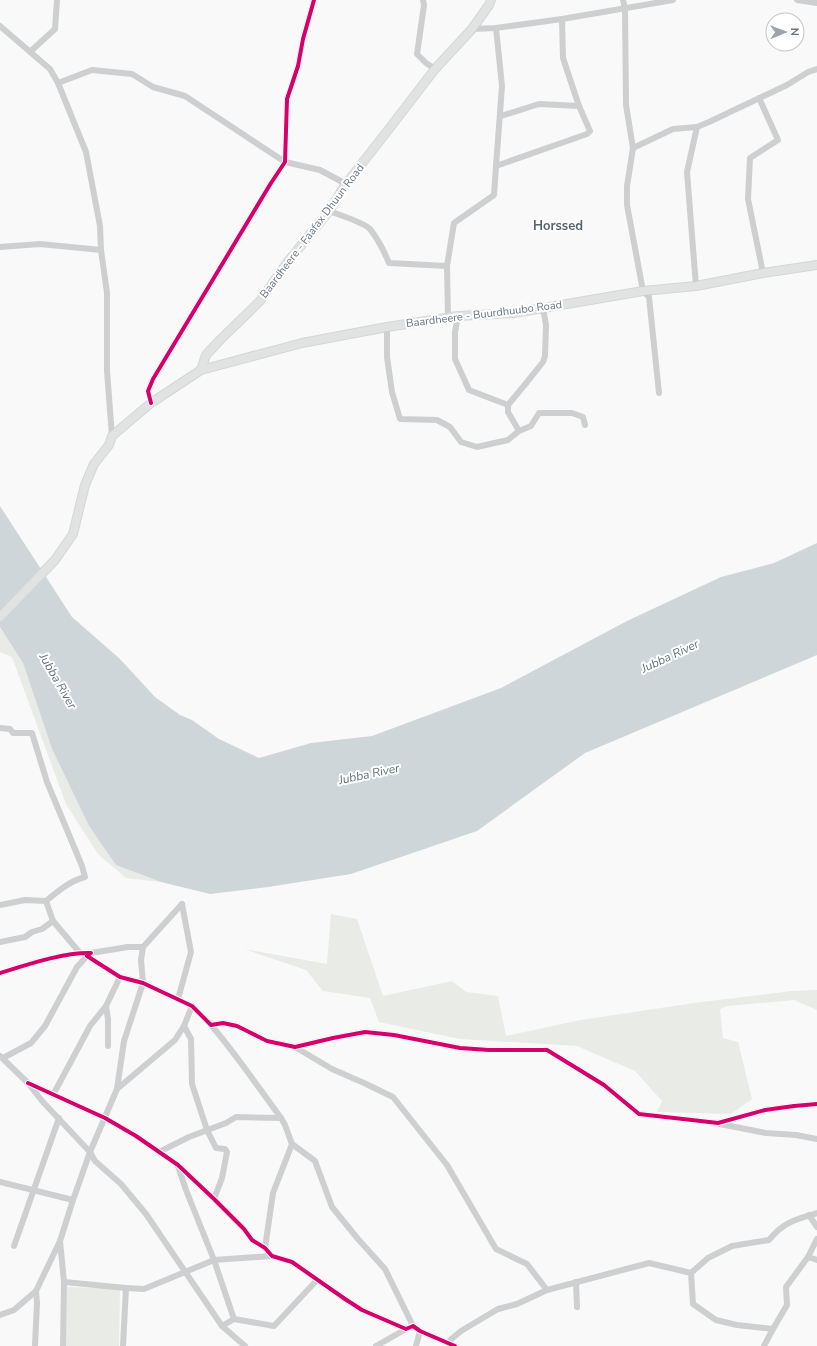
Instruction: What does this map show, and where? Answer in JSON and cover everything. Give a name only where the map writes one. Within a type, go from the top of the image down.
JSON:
[{"type":"main road","name":"Baardheere - Faafax Dhuun Road","points":[[201,370],[206,355],[260,301],[286,264],[329,211],[346,184],[436,69],[472,29],[491,0]]},
{"type":"main road","name":"Baardheere - Buurdhuubo Road","points":[[201,370],[302,343],[387,327],[448,317],[514,312],[543,308],[644,291],[696,286],[763,273],[817,266]]},
{"type":"main road","points":[[0,617],[55,560],[73,534],[85,485],[94,464],[109,445],[112,436],[151,403],[201,370]]},
{"type":"street","points":[[31,51],[55,29],[57,0]]},
{"type":"street","points":[[151,403],[148,391],[153,379],[285,162],[287,99],[298,66],[303,39],[314,0]]},
{"type":"street","points":[[423,0],[424,5],[417,54],[426,63],[436,69]]},
{"type":"street","points":[[623,0],[625,9],[626,105],[633,148],[627,186],[627,205],[644,291],[649,297],[659,393]]},
{"type":"street","points":[[472,29],[496,28],[562,19],[673,0]]},
{"type":"street","points":[[797,0],[817,3]]},
{"type":"street","points":[[496,166],[587,134],[590,131],[579,106],[563,58],[562,19]]},
{"type":"street","points":[[0,26],[31,51],[50,69],[58,83],[86,152],[100,226],[101,250],[107,293],[107,371],[112,436]]},
{"type":"street","points":[[448,317],[446,266],[454,223],[494,194],[501,116],[502,86],[496,28]]},
{"type":"street","points":[[633,148],[673,129],[697,127],[787,85],[808,72],[817,69]]},
{"type":"street","points":[[58,83],[92,70],[132,74],[153,87],[185,96],[285,162],[320,170],[346,184]]},
{"type":"street","points":[[759,98],[778,140],[750,158],[748,199],[763,273]]},
{"type":"street","points":[[501,116],[539,104],[579,106]]},
{"type":"street","points":[[696,286],[687,172],[697,127]]},
{"type":"street","points":[[329,211],[369,227],[380,243],[389,263],[446,266]]},
{"type":"street","points":[[0,248],[40,244],[101,250]]},
{"type":"street","points":[[519,431],[508,412],[508,405],[539,367],[545,356],[546,325],[543,308]]},
{"type":"street","points":[[458,316],[454,332],[455,359],[469,390],[508,405]]},
{"type":"street","points":[[387,327],[388,357],[392,392],[400,419],[437,420],[450,427],[461,442],[478,447],[508,440],[519,431],[531,426],[539,413],[572,413],[583,417],[586,425]]},
{"type":"street","points":[[0,728],[10,729],[13,733],[32,733],[47,782],[82,866],[85,877],[76,879],[46,901],[25,900],[0,905]]},
{"type":"street","points":[[46,901],[53,921],[80,953]]},
{"type":"street","points":[[0,1314],[14,1310],[36,1291],[60,1241],[72,1200],[90,1152],[117,1089],[124,1041],[143,983],[141,960],[143,947],[182,904],[191,952],[178,999]]},
{"type":"street","points":[[0,942],[25,937],[32,932],[42,929],[53,921]]},
{"type":"street","points":[[143,947],[128,947],[89,955],[77,967],[45,1026],[31,1042],[2,1057],[28,1083],[43,1102],[90,1152],[95,1160],[122,1184],[146,1214],[222,1326],[245,1346]]},
{"type":"street","points":[[0,973],[34,963],[80,953],[89,955],[120,977],[143,983],[192,1006],[228,1045],[281,1118],[292,1144],[315,1162],[332,1207],[385,1269],[414,1326],[420,1331],[444,1343],[455,1346]]},
{"type":"street","points":[[53,1095],[90,1026],[106,1006],[120,977]]},
{"type":"street","points":[[106,1006],[108,1019],[108,1046]]},
{"type":"street","points":[[117,1089],[174,1040],[184,1026],[192,1006]]},
{"type":"street","points":[[211,1025],[223,1024],[237,1026],[267,1041],[295,1047],[332,1069],[394,1097],[447,1165],[496,1249],[527,1264],[547,1290]]},
{"type":"street","points":[[184,1026],[191,1039],[192,1084],[207,1130],[216,1148],[225,1149],[227,1152],[222,1178],[214,1199]]},
{"type":"street","points":[[295,1047],[365,1032],[394,1035],[460,1048],[489,1050],[547,1050],[604,1084],[640,1114],[718,1123],[766,1133],[796,1135],[817,1139]]},
{"type":"street","points":[[28,1083],[105,1118],[136,1136],[178,1165],[244,1229],[252,1240],[265,1248],[272,1256]]},
{"type":"street","points":[[718,1123],[765,1110],[817,1104]]},
{"type":"street","points":[[159,1152],[236,1117],[281,1118]]},
{"type":"street","points":[[14,1246],[58,1118]]},
{"type":"street","points":[[265,1248],[273,1193],[292,1144]]},
{"type":"street","points":[[178,1165],[186,1190],[214,1260],[234,1319]]},
{"type":"street","points":[[0,1182],[72,1200]]},
{"type":"street","points":[[691,1273],[708,1258],[732,1246],[769,1240],[777,1230],[790,1221],[817,1213]]},
{"type":"street","points":[[809,1216],[817,1226]]},
{"type":"street","points":[[764,1346],[787,1305],[786,1288],[808,1258],[817,1239]]},
{"type":"street","points":[[60,1241],[64,1282],[63,1346]]},
{"type":"street","points":[[64,1282],[144,1289],[214,1260],[272,1256],[292,1262],[362,1310],[406,1328]]},
{"type":"street","points":[[808,1258],[817,1260]]},
{"type":"street","points":[[444,1343],[498,1309],[518,1304],[547,1290],[649,1264],[691,1273]]},
{"type":"street","points":[[691,1273],[693,1304],[716,1320],[736,1326],[773,1329]]},
{"type":"street","points":[[222,1326],[234,1319],[274,1326],[317,1280]]},
{"type":"street","points":[[576,1282],[577,1307]]},
{"type":"street","points":[[123,1346],[126,1288]]},
{"type":"street","points":[[35,1346],[38,1303],[36,1291]]},
{"type":"street","points":[[376,1346],[406,1328],[414,1326]]},
{"type":"street","points":[[416,1346],[420,1331]]},
{"type":"street","points":[[444,1343],[463,1346]]},
{"type":"shaded area","points":[[0,627],[23,663],[52,749],[89,826],[116,865],[161,882],[126,878],[98,854],[66,804],[12,657],[0,652]]},
{"type":"shaded area","points":[[331,914],[357,919],[383,996],[452,981],[466,992],[498,996],[506,1036],[581,1020],[694,1003],[792,991],[817,990],[817,1010],[794,1000],[728,1006],[720,1009],[723,1038],[738,1042],[752,1099],[731,1114],[657,1112],[662,1101],[635,1071],[577,1046],[460,1039],[379,1022],[370,998],[323,991],[306,970],[244,949],[327,964]]},
{"type":"shaded area","points":[[67,1287],[120,1289],[119,1346],[65,1346]]},
{"type":"water","name":"Jubba River","points":[[0,506],[72,617],[120,659],[155,697],[180,715],[192,720],[219,739],[259,758],[311,743],[372,736],[501,688],[627,621],[721,577],[774,563],[817,543],[817,655],[585,753],[477,831],[351,874],[268,887],[210,894],[161,882],[116,865],[89,826],[52,749],[23,663],[0,627]]},
{"type":"cycle path","points":[[151,403],[148,391],[153,379],[285,162],[287,99],[298,66],[303,39],[314,0]]},
{"type":"cycle path","points":[[0,973],[57,957],[80,953],[91,953],[87,956],[120,977],[143,983],[192,1006],[211,1025],[223,1023],[237,1026],[267,1041],[295,1047],[365,1032],[394,1035],[460,1048],[489,1050],[547,1050],[604,1085],[639,1114],[718,1123],[765,1110],[817,1104]]},
{"type":"cycle path","points":[[28,1083],[105,1118],[136,1136],[178,1165],[244,1229],[252,1240],[265,1248],[272,1256],[292,1262],[362,1310],[406,1329],[413,1326],[420,1331],[455,1346]]},
{"type":"district","name":"Horssed","points":[[558,226]]}]
